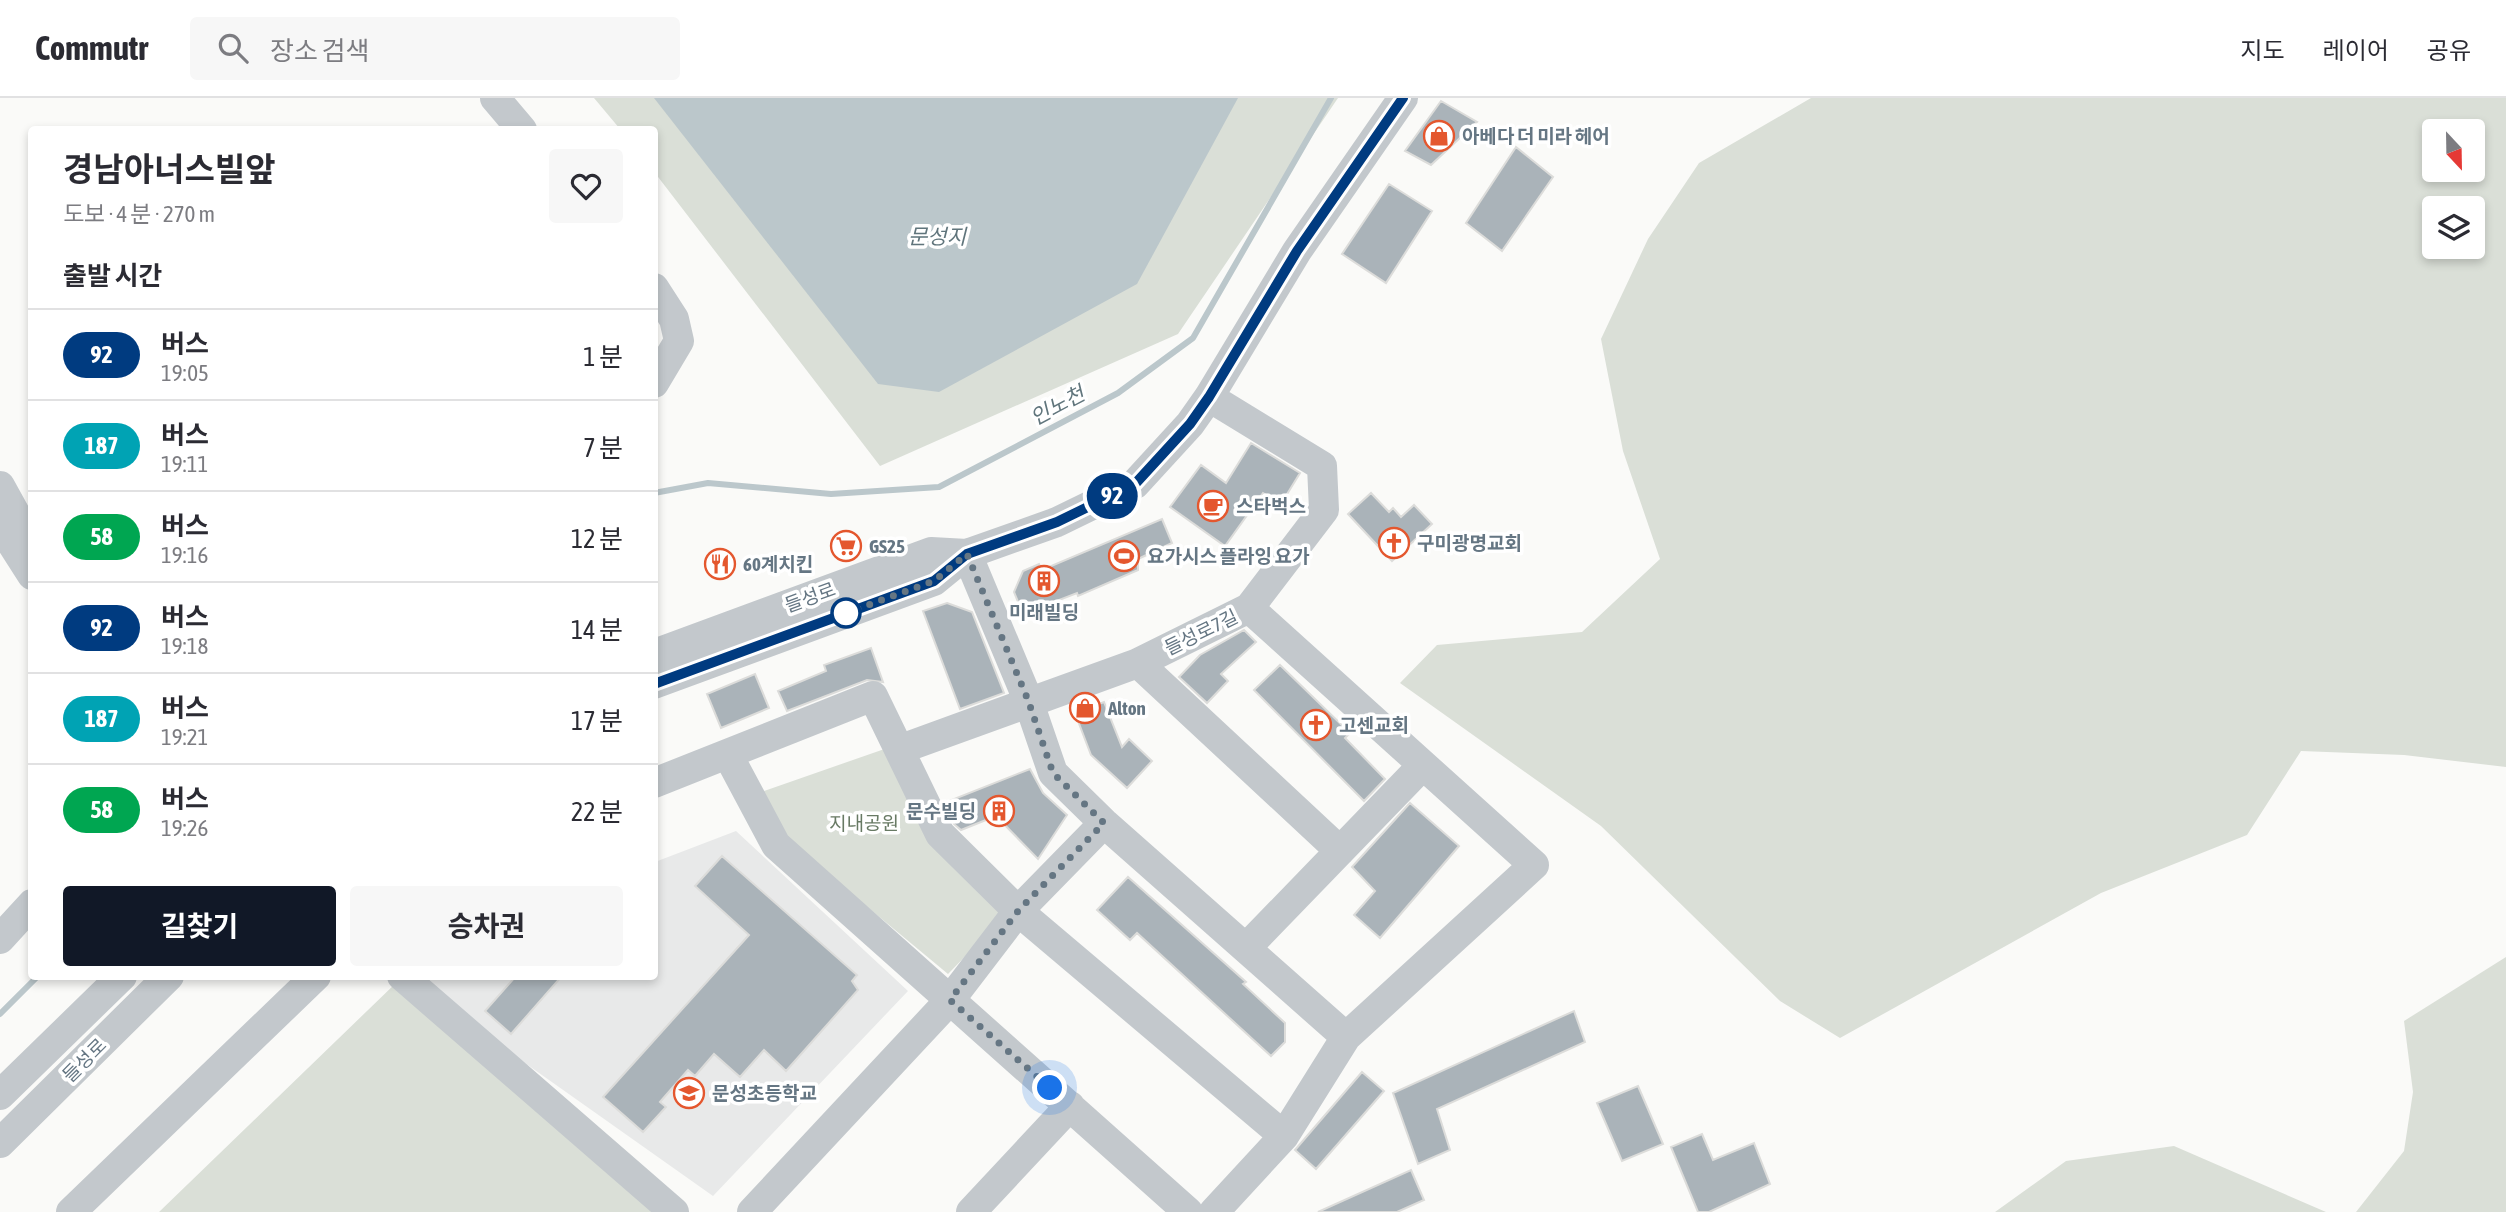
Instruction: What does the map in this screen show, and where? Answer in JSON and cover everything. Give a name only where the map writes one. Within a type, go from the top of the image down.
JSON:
[{"type":"street","points":[[495,98],[519,126]]},
{"type":"street","name":"들성로","points":[[658,683],[934,581],[967,554],[1057,522],[1135,484],[1190,424],[1209,397],[1297,251],[1403,98]]},
{"type":"street","points":[[658,294],[674,319],[679,341],[658,376]]},
{"type":"street","name":"들성로7길","points":[[901,749],[1028,700],[1138,663],[1250,608],[1324,510],[1322,466],[1209,397]]},
{"type":"street","points":[[2,503],[28,539]]},
{"type":"street","points":[[2,503],[28,565]]},
{"type":"street","name":"들성로","points":[[658,653],[931,552],[967,554]]},
{"type":"street","points":[[967,554],[1028,700],[1053,773],[1104,823],[1346,1037]]},
{"type":"street","points":[[1214,1212],[1284,1136],[1346,1037],[1534,865],[1250,608]]},
{"type":"street","points":[[1138,663],[1340,851]]},
{"type":"street","points":[[658,781],[873,696],[940,834],[1018,911],[1284,1136]]},
{"type":"street","points":[[727,755],[776,845],[1188,1212]]},
{"type":"street","points":[[1247,947],[1423,765]]},
{"type":"street","points":[[752,1212],[950,1000],[1018,911],[1104,823]]},
{"type":"street","points":[[0,939],[28,908]]},
{"type":"street","name":"들성로","points":[[0,1095],[118,980]]},
{"type":"street","name":"들성로","points":[[0,1143],[165,980]]},
{"type":"street","points":[[71,1212],[312,980]]},
{"type":"street","points":[[407,980],[674,1212]]},
{"type":"street","points":[[971,1212],[1070,1106]]},
{"type":"shaded area","name":"문성초등학교","points":[[736,831],[908,991],[713,1196],[407,980],[658,980],[658,861]]},
{"type":"green space","name":"문성지","points":[[594,98],[1338,98],[1178,334],[880,466],[658,177],[658,126],[617,126]]},
{"type":"green space","points":[[1811,98],[2506,98],[2506,767],[2404,755],[2301,751],[2247,835],[2101,893],[1840,1038],[1780,1001],[1601,826],[1400,683],[1437,645],[1582,632],[1660,559],[1623,451],[1601,339],[1648,239],[1699,163]]},
{"type":"green space","name":"지내공원","points":[[896,745],[937,835],[1012,908],[948,974],[776,831],[761,792]]},
{"type":"green space","points":[[2506,957],[2506,1212],[2356,1212],[2404,1151],[2413,1092],[2404,1021]]},
{"type":"green space","points":[[397,982],[672,1212],[159,1212]]},
{"type":"green space","points":[[2174,1146],[2326,1212],[1995,1212],[2066,1161]]},
{"type":"water","name":"문성지","points":[[654,98],[1238,98],[1137,284],[939,392],[878,384]]},
{"type":"building","name":"아베다 더 미라 헤어","points":[[1441,101],[1477,122],[1431,165],[1405,151]]},
{"type":"building","points":[[1516,147],[1553,177],[1502,251],[1466,223]]},
{"type":"building","points":[[1389,184],[1432,211],[1386,283],[1342,254]]},
{"type":"building","points":[[1251,443],[1300,473],[1281,504],[1263,493],[1225,546],[1170,507],[1201,465],[1226,483]]},
{"type":"building","name":"구미광명교회","points":[[1371,493],[1389,512],[1393,508],[1401,517],[1414,505],[1432,524],[1392,561],[1348,514]]},
{"type":"building","points":[[1162,519],[1172,543],[1138,559],[1138,570],[1078,596],[1077,593],[1023,614],[1014,592],[1023,571],[1039,564],[1042,570]]},
{"type":"building","points":[[947,603],[972,612],[1004,693],[960,709],[923,611]]},
{"type":"building","points":[[1244,630],[1256,642],[1221,674],[1228,681],[1207,703],[1179,677],[1200,655]]},
{"type":"building","points":[[871,648],[883,682],[867,680],[787,711],[778,691],[826,671],[824,665]]},
{"type":"building","points":[[1280,665],[1350,733],[1345,738],[1385,779],[1364,801],[1254,690]]},
{"type":"building","points":[[755,674],[769,708],[721,728],[707,694]]},
{"type":"building","points":[[1104,702],[1122,747],[1129,739],[1152,761],[1127,788],[1091,755],[1075,713]]},
{"type":"building","name":"문수빌딩","points":[[1030,769],[1043,793],[1067,815],[1038,859],[996,816],[961,830],[954,824],[944,803]]},
{"type":"building","points":[[1410,803],[1459,846],[1380,938],[1354,915],[1375,891],[1352,867]]},
{"type":"building","points":[[722,856],[857,975],[852,981],[858,990],[786,1071],[764,1050],[740,1077],[714,1054],[695,1076],[688,1070],[660,1102],[666,1107],[643,1132],[603,1097],[749,935],[695,886]]},
{"type":"building","points":[[1128,877],[1246,982],[1243,984],[1285,1023],[1285,1042],[1271,1056],[1137,933],[1130,940],[1097,910]]},
{"type":"building","points":[[512,980],[558,980],[511,1034],[485,1011]]},
{"type":"building","points":[[1574,1011],[1585,1042],[1437,1109],[1450,1150],[1418,1164],[1393,1093]]},
{"type":"building","points":[[1362,1072],[1384,1091],[1316,1169],[1295,1150]]},
{"type":"building","points":[[1638,1086],[1663,1144],[1622,1161],[1597,1103]]},
{"type":"building","points":[[1702,1134],[1713,1160],[1754,1143],[1770,1184],[1709,1212],[1698,1212],[1671,1147]]},
{"type":"building","points":[[1411,1170],[1424,1200],[1397,1212],[1318,1212]]},
{"type":"waterway","name":"인노천","points":[[658,492],[708,483],[831,494],[939,487],[1118,393],[1193,338],[1331,98]]},
{"type":"waterway","name":"인노천","points":[[0,1014],[34,980]]},
{"type":"bus line","name":"92","points":[[658,683],[934,581],[967,554],[1057,522],[1135,484],[1190,424],[1209,397],[1297,251],[1403,98]]},
{"type":"place","name":"아베다 더 미라 헤어","points":[[1439,136]]},
{"type":"place","name":"스타벅스","points":[[1213,506]]},
{"type":"place","name":"구미광명교회","points":[[1394,543]]},
{"type":"place","name":"GS25","points":[[846,546]]},
{"type":"place","name":"요가시스 플라잉 요가","points":[[1124,556]]},
{"type":"place","name":"60계치킨","points":[[720,564]]},
{"type":"place","name":"미래빌딩","points":[[1044,581]]},
{"type":"place","name":"Alton","points":[[1085,708]]},
{"type":"place","name":"고센교회","points":[[1316,725]]},
{"type":"place","name":"문수빌딩","points":[[999,811]]},
{"type":"place","name":"문성초등학교","points":[[689,1093]]},
{"type":"route","points":[[846,613],[934,581],[967,554],[1028,700],[1053,773],[1104,823],[1018,911],[950,1000],[1050,1088]]}]
